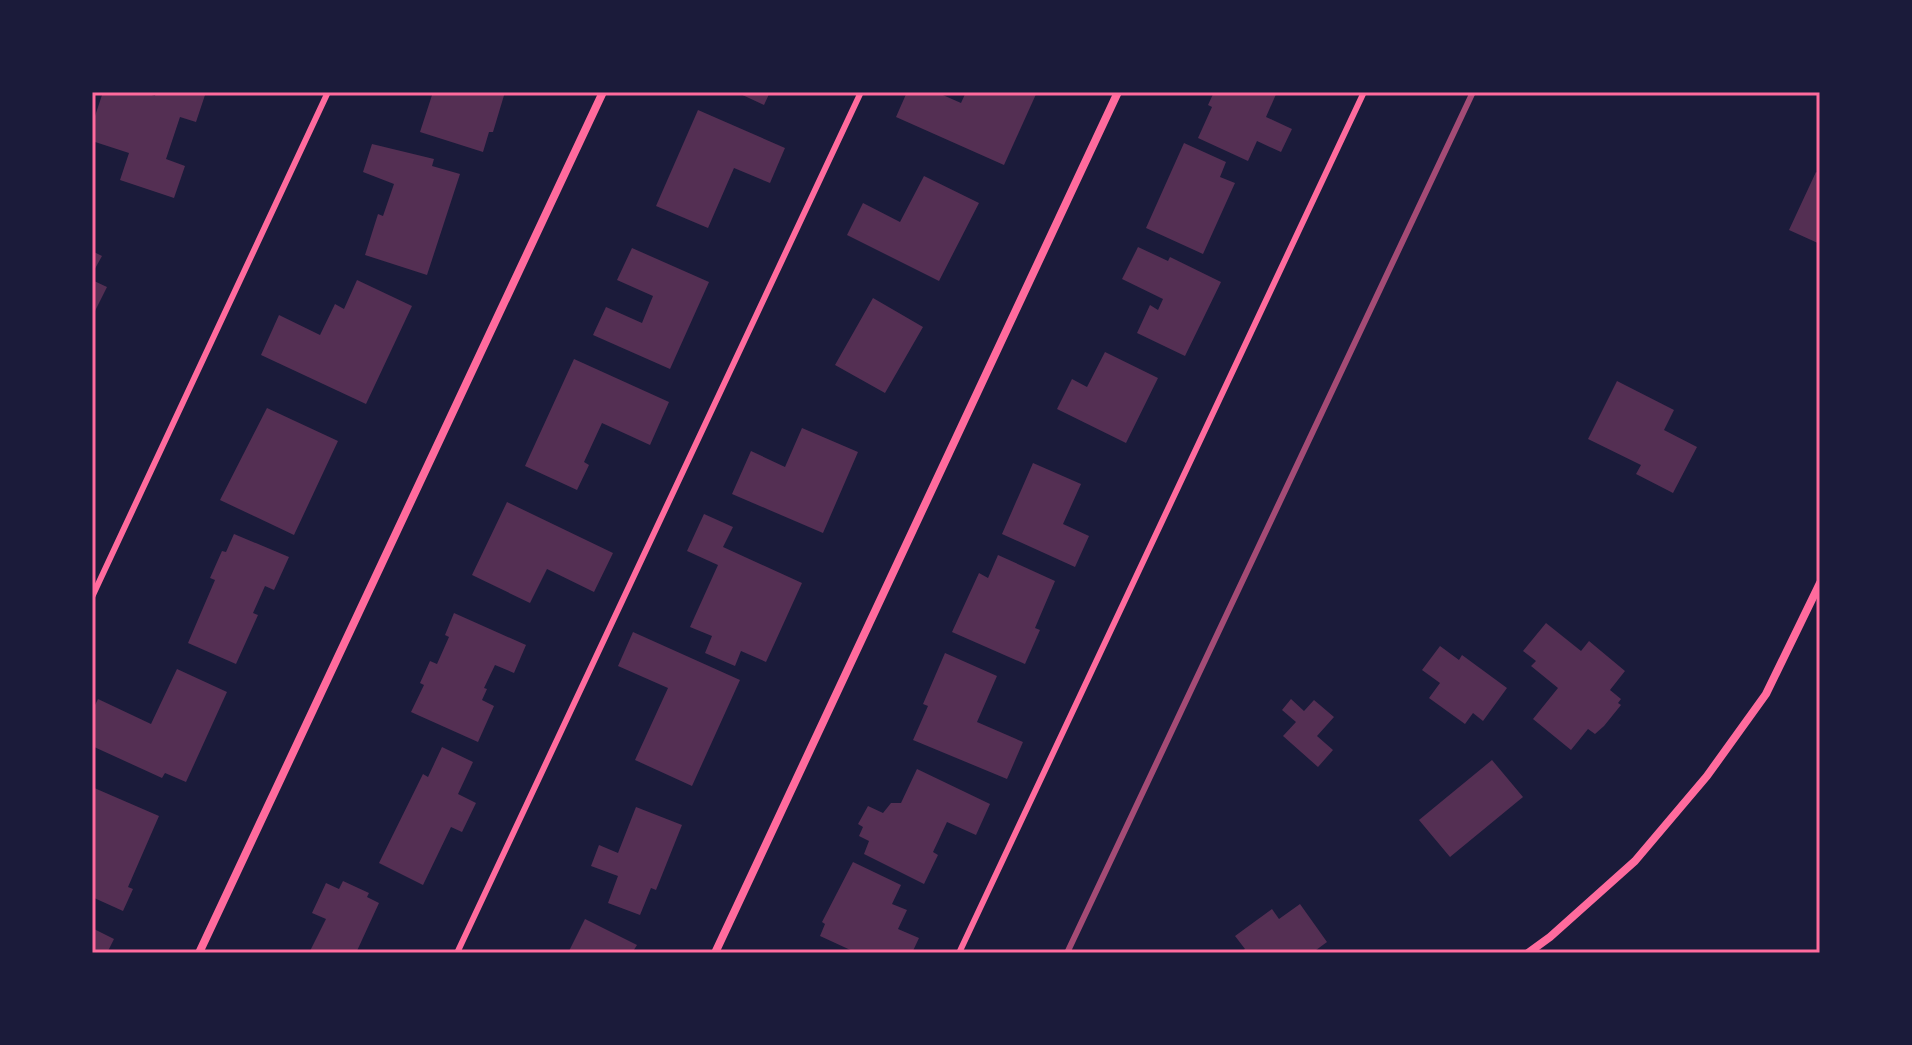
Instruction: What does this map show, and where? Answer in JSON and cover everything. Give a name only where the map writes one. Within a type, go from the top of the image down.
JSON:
[{"type":"street","points":[[199,953],[603,92]]},
{"type":"street","points":[[715,953],[1118,92]]},
{"type":"street","points":[[1528,953],[1635,861],[1707,776],[1766,694],[1820,583]]},
{"type":"lane","points":[[92,597],[328,92]]},
{"type":"lane","points":[[457,953],[861,92]]},
{"type":"lane","points":[[959,953],[1364,92]]},
{"type":"building","points":[[103,92],[141,92],[155,96],[156,92],[206,92],[196,122],[180,117],[166,159],[185,166],[174,198],[120,180],[129,153],[92,141],[92,125]]},
{"type":"building","points":[[433,92],[505,92],[493,132],[489,132],[483,152],[420,132]]},
{"type":"building","points":[[736,92],[770,92],[764,105]]},
{"type":"building","points":[[907,92],[936,92],[961,103],[966,92],[1037,92],[1004,165],[896,117]]},
{"type":"building","points":[[1214,92],[1277,92],[1266,117],[1292,129],[1281,152],[1257,141],[1248,161],[1198,138],[1212,107],[1208,105]]},
{"type":"building","points":[[698,110],[785,148],[770,183],[734,168],[708,228],[656,206]]},
{"type":"building","points":[[1184,143],[1226,162],[1220,177],[1235,183],[1203,254],[1146,228]]},
{"type":"building","points":[[372,144],[434,159],[432,166],[460,174],[427,275],[365,255],[378,214],[383,216],[394,184],[363,172]]},
{"type":"building","points":[[1816,172],[1820,174],[1820,244],[1789,230]]},
{"type":"building","points":[[924,176],[979,203],[939,281],[847,235],[863,203],[900,222]]},
{"type":"building","points":[[1138,247],[1168,261],[1170,257],[1221,282],[1185,356],[1137,333],[1150,305],[1158,310],[1163,299],[1122,279]]},
{"type":"building","points":[[632,248],[709,282],[670,369],[593,335],[606,307],[642,323],[653,296],[617,280]]},
{"type":"building","points":[[92,251],[102,256],[92,274]]},
{"type":"building","points":[[92,280],[107,287],[92,317]]},
{"type":"building","points":[[357,280],[412,306],[366,404],[261,355],[279,315],[320,335],[335,304],[344,309]]},
{"type":"building","points":[[873,298],[923,327],[885,393],[835,365]]},
{"type":"building","points":[[1105,352],[1158,378],[1126,443],[1057,409],[1072,379],[1087,387]]},
{"type":"building","points":[[574,359],[669,402],[650,445],[602,423],[584,462],[589,465],[577,490],[525,466]]},
{"type":"building","points":[[1617,381],[1674,410],[1664,430],[1697,447],[1673,493],[1636,474],[1641,465],[1588,439]]},
{"type":"building","points":[[267,408],[338,441],[294,535],[220,500]]},
{"type":"building","points":[[802,428],[858,452],[823,533],[732,494],[751,451],[785,467]]},
{"type":"building","points":[[1033,463],[1081,484],[1063,524],[1089,536],[1075,567],[1002,534]]},
{"type":"building","points":[[507,502],[613,553],[594,592],[547,569],[530,603],[472,575]]},
{"type":"building","points":[[704,514],[733,527],[723,547],[802,583],[766,662],[741,651],[735,666],[705,653],[712,636],[690,627],[718,565],[687,551]]},
{"type":"building","points":[[234,534],[289,557],[274,590],[265,586],[253,613],[258,615],[236,664],[188,643],[215,580],[210,578]]},
{"type":"building","points":[[998,555],[1055,581],[1035,628],[1040,630],[1025,664],[952,632],[979,573],[988,578]]},
{"type":"building","points":[[454,613],[526,645],[514,673],[495,665],[482,700],[494,706],[478,742],[411,712],[424,685],[420,683],[430,661],[437,664],[449,637],[445,635]]},
{"type":"building","points":[[1546,623],[1581,651],[1589,641],[1625,671],[1610,690],[1621,699],[1618,703],[1621,705],[1595,734],[1588,729],[1571,750],[1533,719],[1558,688],[1531,666],[1536,661],[1523,651]]},
{"type":"building","points":[[633,632],[740,680],[692,786],[635,760],[668,688],[618,666]]},
{"type":"building","points":[[1440,646],[1459,660],[1462,655],[1507,688],[1483,721],[1473,713],[1465,724],[1429,698],[1440,683],[1422,670]]},
{"type":"building","points":[[945,653],[997,676],[977,722],[1023,742],[1007,779],[913,740],[928,706],[923,704]]},
{"type":"building","points":[[177,669],[227,692],[186,782],[165,773],[162,778],[92,746],[92,711],[98,699],[151,724]]},
{"type":"building","points":[[1291,699],[1304,711],[1314,700],[1334,717],[1317,736],[1333,750],[1318,767],[1283,736],[1296,722],[1282,710]]},
{"type":"building","points":[[442,747],[473,762],[458,794],[476,803],[462,832],[451,827],[423,885],[379,863],[423,774],[428,777]]},
{"type":"building","points":[[1492,760],[1523,797],[1450,857],[1419,820]]},
{"type":"building","points":[[917,769],[990,804],[976,835],[947,822],[933,852],[938,855],[924,884],[864,854],[869,841],[859,836],[863,827],[858,824],[868,806],[883,813],[891,803],[901,803]]},
{"type":"building","points":[[92,787],[159,816],[128,887],[133,889],[123,911],[92,897]]},
{"type":"building","points":[[636,807],[682,825],[656,890],[651,888],[640,915],[608,903],[618,876],[591,866],[599,845],[618,853]]},
{"type":"building","points":[[853,862],[901,885],[892,904],[907,910],[898,929],[919,938],[912,953],[857,953],[820,936],[825,924],[822,922]]},
{"type":"building","points":[[343,881],[369,893],[367,897],[379,903],[356,953],[309,953],[326,919],[312,913],[326,883],[339,889]]},
{"type":"building","points":[[1300,904],[1327,942],[1312,953],[1239,953],[1245,949],[1235,936],[1272,909],[1279,919]]},
{"type":"building","points":[[585,919],[637,945],[632,953],[568,953]]},
{"type":"building","points":[[92,928],[114,939],[107,953],[92,953]]},
{"type":"railway","points":[[1067,953],[1473,92]]}]
